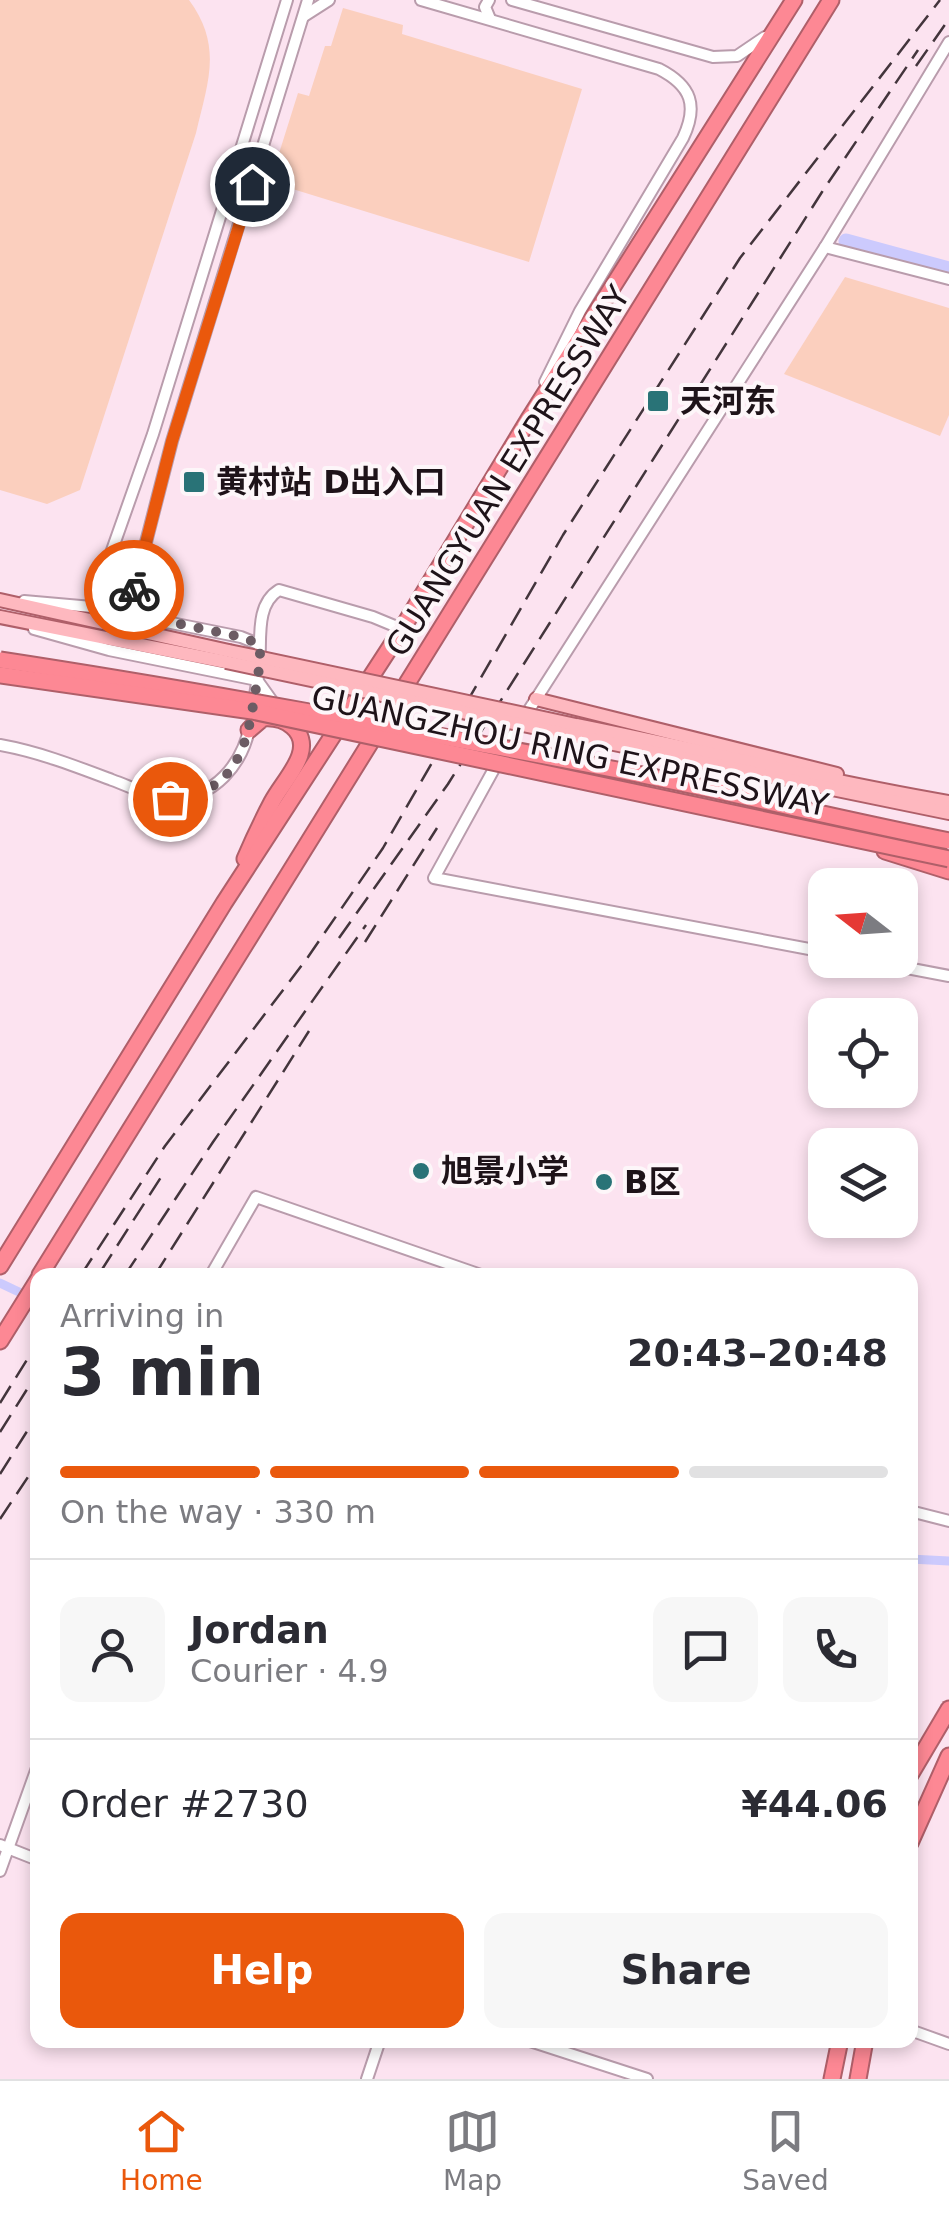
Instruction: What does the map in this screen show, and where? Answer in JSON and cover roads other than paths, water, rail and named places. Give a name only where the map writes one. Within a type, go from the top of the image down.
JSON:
[{"type":"highway","name":"GUANGYUAN EXPRESSWAY","points":[[0,1266],[224,903],[402,629],[529,419],[794,0]]},
{"type":"highway","name":"GUANGYUAN EXPRESSWAY","points":[[44,1268],[831,0]]},
{"type":"highway","name":"GUANGZHOU RING EXPRESSWAY","points":[[0,657],[607,768],[949,841]]},
{"type":"highway","name":"GUANGZHOU RING EXPRESSWAY","points":[[0,678],[281,718],[949,859]]},
{"type":"highway","points":[[224,903],[271,804],[301,753],[299,735],[281,718],[264,718],[250,730]]},
{"type":"highway","points":[[848,839],[949,871]]},
{"type":"highway","name":"GUANGYUAN EXPRESSWAY","points":[[2,1338],[30,1292]]},
{"type":"highway","points":[[918,1761],[949,1709]]},
{"type":"highway","points":[[918,1825],[949,1756]]},
{"type":"highway","points":[[832,2079],[838,2048]]},
{"type":"highway","points":[[858,2079],[864,2048]]},
{"type":"main road","points":[[0,600],[227,657]]},
{"type":"main road","points":[[0,617],[227,657],[949,813]]},
{"type":"main road","points":[[536,699],[867,781],[876,789]]},
{"type":"main road","points":[[576,731],[949,802]]},
{"type":"street","points":[[277,0],[280,22]]},
{"type":"street","points":[[92,607],[181,345],[288,0]]},
{"type":"street","points":[[134,614],[132,600],[172,441],[308,0]]},
{"type":"street","points":[[303,16],[329,0]]},
{"type":"street","points":[[421,0],[660,68],[685,90],[692,112],[683,138],[580,311],[529,419]]},
{"type":"street","points":[[489,0],[486,7],[490,19]]},
{"type":"street","points":[[512,0],[718,58],[738,56],[780,22]]},
{"type":"street","points":[[273,44],[286,42],[292,52]]},
{"type":"street","points":[[808,949],[434,878],[511,738],[824,247],[949,42]]},
{"type":"street","points":[[824,247],[949,279]]},
{"type":"street","points":[[114,547],[114,556],[122,564],[142,559]]},
{"type":"street","points":[[0,745],[28,750],[170,799],[199,795],[213,788],[242,752],[250,730],[266,602],[279,590],[402,629]]},
{"type":"street","points":[[0,600],[134,614],[258,644]]},
{"type":"street","points":[[0,617],[109,650],[257,680],[281,718]]},
{"type":"street","points":[[918,970],[949,976]]},
{"type":"street","points":[[215,1268],[256,1197],[461,1268]]},
{"type":"street","points":[[918,1513],[949,1521]]},
{"type":"street","points":[[0,1871],[4,1847],[30,1784]]},
{"type":"street","points":[[4,1847],[30,1857]]},
{"type":"street","points":[[918,2033],[949,2044]]},
{"type":"street","points":[[368,2079],[378,2048]]},
{"type":"street","points":[[551,2048],[644,2079]]},
{"type":"waterway","points":[[846,241],[949,269]]},
{"type":"waterway","points":[[0,1283],[30,1297]]},
{"type":"waterway","points":[[918,1559],[949,1561]]},
{"type":"railway","points":[[86,1268],[165,1146],[308,957],[383,848],[563,535],[740,258],[940,0]]},
{"type":"railway","points":[[916,66],[949,19]]},
{"type":"railway","points":[[339,938],[448,784],[822,192],[918,50]]},
{"type":"railway","points":[[365,942],[437,828]]},
{"type":"railway","points":[[130,1268],[366,925]]},
{"type":"railway","points":[[159,1268],[309,1031]]},
{"type":"railway","points":[[103,1268],[163,1174]]},
{"type":"railway","points":[[0,1403],[30,1355]]},
{"type":"railway","points":[[0,1432],[30,1385]]},
{"type":"railway","points":[[0,1474],[30,1427]]},
{"type":"railway","points":[[0,1519],[30,1474]]},
{"type":"place","name":"天河东","points":[[658,401]]},
{"type":"place","name":"黄村站 D出入口","points":[[194,482]]},
{"type":"place","name":"旭景小学","points":[[421,1171]]},
{"type":"place","name":"B区","points":[[604,1182]]}]
